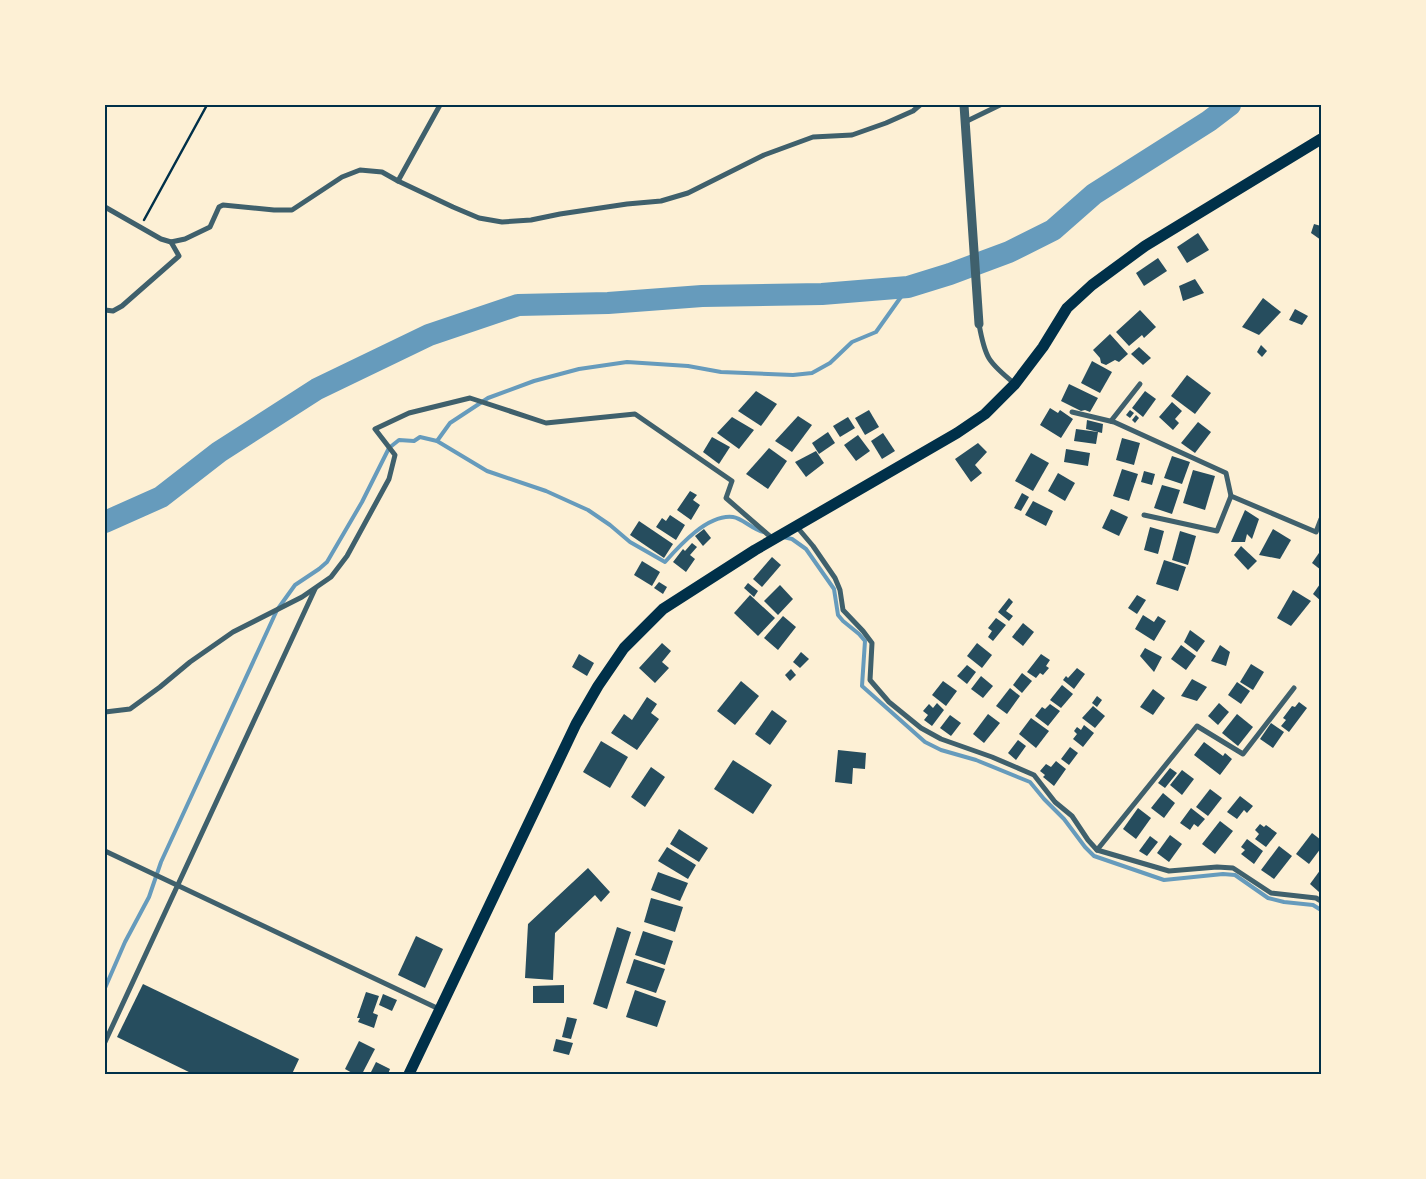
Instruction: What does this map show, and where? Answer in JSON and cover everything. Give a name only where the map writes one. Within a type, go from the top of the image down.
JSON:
[{"type":"main road","points":[[410,1074],[576,724],[598,686],[624,648],[663,609],[755,550],[957,433],[985,414],[1015,384],[1043,348],[1067,308],[1092,285],[1145,246],[1321,139]]},
{"type":"street","points":[[398,181],[440,105]]},
{"type":"street","points":[[105,207],[161,239],[172,242],[186,239],[210,227],[219,207],[223,205],[292,210],[342,177],[360,170],[382,172],[479,218],[502,222],[531,220],[661,201],[688,193],[764,155],[813,137],[852,135],[886,123],[913,111],[920,105]]},
{"type":"street","points":[[964,105],[979,324],[983,350],[995,368],[1015,384]]},
{"type":"street","points":[[964,122],[1000,105]]},
{"type":"street","points":[[105,310],[113,311],[122,306],[179,256],[172,242]]},
{"type":"street","points":[[1111,421],[1140,384]]},
{"type":"street","points":[[105,712],[130,708],[233,632],[302,597],[331,577],[347,556],[389,479],[395,455],[375,430],[409,413],[470,398],[546,423],[635,414],[732,481],[726,498],[774,539]]},
{"type":"street","points":[[1072,412],[1111,421],[1226,473],[1231,496],[1217,530],[1144,515]]},
{"type":"street","points":[[1231,496],[1316,532],[1321,519]]},
{"type":"street","points":[[796,527],[813,546],[835,578],[840,590],[843,610],[872,643],[870,680],[889,702],[921,728],[941,739],[992,756],[1034,776],[1055,802],[1072,816],[1097,850],[1169,871],[1217,867],[1233,868],[1271,893],[1316,898],[1321,902]]},
{"type":"street","points":[[105,1042],[315,588]]},
{"type":"street","points":[[1097,850],[1197,726],[1243,754],[1294,688]]},
{"type":"street","points":[[105,851],[440,1010]]},
{"type":"path","points":[[140,228],[207,105]]},
{"type":"building","points":[[1314,224],[1321,226],[1321,240],[1311,233]]},
{"type":"building","points":[[1198,233],[1209,250],[1187,263],[1177,247]]},
{"type":"building","points":[[1158,258],[1167,271],[1144,286],[1136,273]]},
{"type":"building","points":[[1195,279],[1204,293],[1183,301],[1179,286]]},
{"type":"building","points":[[1263,298],[1281,312],[1259,335],[1242,327]]},
{"type":"building","points":[[1295,309],[1308,316],[1302,325],[1289,320]]},
{"type":"building","points":[[1140,310],[1156,327],[1144,338],[1142,335],[1129,346],[1116,332]]},
{"type":"building","points":[[1110,334],[1128,354],[1119,362],[1115,360],[1106,365],[1101,363],[1100,358],[1093,350]]},
{"type":"building","points":[[1261,345],[1267,351],[1262,357],[1257,352]]},
{"type":"building","points":[[1139,347],[1151,358],[1143,365],[1131,354]]},
{"type":"building","points":[[1092,361],[1112,372],[1100,393],[1081,383]]},
{"type":"building","points":[[1187,375],[1211,393],[1195,414],[1171,396]]},
{"type":"building","points":[[1069,384],[1098,398],[1090,412],[1081,411],[1061,401]]},
{"type":"building","points":[[756,391],[777,404],[761,426],[738,411]]},
{"type":"building","points":[[1145,391],[1156,399],[1143,417],[1132,408]]},
{"type":"building","points":[[1172,402],[1182,411],[1175,419],[1179,423],[1173,430],[1159,417]]},
{"type":"building","points":[[1050,408],[1058,413],[1060,410],[1073,419],[1061,438],[1040,425]]},
{"type":"building","points":[[869,410],[879,427],[865,435],[855,418]]},
{"type":"building","points":[[1130,410],[1134,413],[1130,418],[1126,415]]},
{"type":"building","points":[[1136,415],[1139,418],[1135,423],[1132,420]]},
{"type":"building","points":[[798,416],[812,425],[792,452],[775,441]]},
{"type":"building","points":[[732,417],[754,430],[739,449],[717,433]]},
{"type":"building","points":[[848,417],[855,428],[840,437],[833,426]]},
{"type":"building","points":[[1087,420],[1103,424],[1102,433],[1086,429]]},
{"type":"building","points":[[1198,422],[1211,432],[1195,453],[1181,443]]},
{"type":"building","points":[[1076,429],[1098,432],[1096,444],[1074,441]]},
{"type":"building","points":[[828,432],[835,443],[819,454],[812,443]]},
{"type":"building","points":[[883,433],[895,451],[882,459],[871,441]]},
{"type":"building","points":[[858,435],[870,451],[856,461],[844,445]]},
{"type":"building","points":[[712,437],[730,447],[719,464],[703,452]]},
{"type":"building","points":[[1122,438],[1140,443],[1134,465],[1116,460]]},
{"type":"building","points":[[978,443],[987,452],[975,465],[982,473],[971,482],[955,459]]},
{"type":"building","points":[[769,448],[787,461],[768,489],[746,474]]},
{"type":"building","points":[[1066,449],[1090,453],[1088,466],[1064,462]]},
{"type":"building","points":[[816,451],[824,463],[806,477],[795,462]]},
{"type":"building","points":[[1031,453],[1049,463],[1033,491],[1015,481]]},
{"type":"building","points":[[1172,456],[1190,462],[1182,484],[1164,478]]},
{"type":"building","points":[[1122,469],[1138,474],[1129,501],[1113,496]]},
{"type":"building","points":[[1193,470],[1215,476],[1205,510],[1183,503]]},
{"type":"building","points":[[1144,471],[1155,474],[1152,485],[1141,482]]},
{"type":"building","points":[[1058,473],[1075,483],[1065,501],[1048,491]]},
{"type":"building","points":[[1162,485],[1180,490],[1172,514],[1154,508]]},
{"type":"building","points":[[690,491],[697,495],[693,500],[700,505],[691,520],[677,510]]},
{"type":"building","points":[[1022,493],[1029,497],[1021,511],[1014,508]]},
{"type":"building","points":[[1033,501],[1053,511],[1046,526],[1025,515]]},
{"type":"building","points":[[1111,509],[1128,517],[1119,536],[1102,528]]},
{"type":"building","points":[[1245,510],[1259,519],[1252,539],[1247,534],[1245,542],[1231,542]]},
{"type":"building","points":[[670,515],[685,525],[676,540],[656,527],[662,518],[666,521]]},
{"type":"building","points":[[639,521],[673,544],[664,558],[630,535]]},
{"type":"building","points":[[1150,527],[1164,531],[1158,554],[1144,550]]},
{"type":"building","points":[[704,529],[711,538],[703,546],[695,536]]},
{"type":"building","points":[[1273,529],[1291,540],[1280,559],[1259,555]]},
{"type":"building","points":[[1180,531],[1196,536],[1188,565],[1172,560]]},
{"type":"building","points":[[692,543],[697,547],[690,555],[695,559],[686,572],[673,562],[683,549],[685,551]]},
{"type":"building","points":[[1241,546],[1257,561],[1248,570],[1234,555]]},
{"type":"building","points":[[1321,550],[1321,570],[1312,563]]},
{"type":"building","points":[[772,557],[781,565],[762,587],[753,579]]},
{"type":"building","points":[[1164,560],[1186,567],[1178,591],[1156,584]]},
{"type":"building","points":[[642,561],[660,572],[652,586],[634,575]]},
{"type":"building","points":[[659,582],[667,587],[663,594],[654,588]]},
{"type":"building","points":[[748,583],[758,591],[754,597],[744,588]]},
{"type":"building","points":[[780,585],[793,599],[778,615],[764,601]]},
{"type":"building","points":[[1321,585],[1321,601],[1313,594]]},
{"type":"building","points":[[1293,590],[1311,601],[1291,626],[1277,618]]},
{"type":"building","points":[[750,595],[775,618],[758,636],[734,613]]},
{"type":"building","points":[[1137,595],[1146,600],[1137,614],[1128,608]]},
{"type":"building","points":[[1009,598],[1013,602],[1006,611],[1013,616],[1009,621],[998,612]]},
{"type":"building","points":[[1143,615],[1154,622],[1158,616],[1166,621],[1154,641],[1135,629]]},
{"type":"building","points":[[783,616],[796,627],[778,650],[764,638]]},
{"type":"building","points":[[996,618],[1006,625],[993,641],[988,637],[992,631],[988,628]]},
{"type":"building","points":[[1023,623],[1034,632],[1023,646],[1012,637]]},
{"type":"building","points":[[1190,630],[1205,641],[1197,652],[1184,642]]},
{"type":"building","points":[[662,643],[671,651],[662,662],[669,668],[655,683],[639,668]]},
{"type":"building","points":[[977,643],[992,655],[982,668],[967,656]]},
{"type":"building","points":[[1181,645],[1196,656],[1186,670],[1171,659]]},
{"type":"building","points":[[1220,645],[1230,652],[1226,666],[1211,661]]},
{"type":"building","points":[[1145,648],[1162,657],[1154,672],[1140,656]]},
{"type":"building","points":[[801,652],[809,659],[800,668],[793,662]]},
{"type":"building","points":[[579,654],[594,663],[587,676],[572,667]]},
{"type":"building","points":[[1041,654],[1050,660],[1046,666],[1049,668],[1043,675],[1040,673],[1036,678],[1027,672]]},
{"type":"building","points":[[1251,664],[1264,672],[1253,690],[1240,682]]},
{"type":"building","points":[[967,665],[976,672],[967,684],[957,676]]},
{"type":"building","points":[[1077,668],[1085,674],[1074,689],[1063,680],[1066,676],[1068,678]]},
{"type":"building","points":[[791,669],[796,675],[790,681],[785,675]]},
{"type":"building","points":[[1022,673],[1032,681],[1022,693],[1013,685]]},
{"type":"building","points":[[981,676],[993,686],[983,698],[971,689]]},
{"type":"building","points":[[1192,679],[1207,687],[1197,701],[1181,696]]},
{"type":"building","points":[[741,681],[759,696],[735,725],[717,711]]},
{"type":"building","points":[[943,681],[957,691],[946,706],[932,695]]},
{"type":"building","points":[[1237,682],[1250,691],[1241,704],[1228,695]]},
{"type":"building","points":[[1062,685],[1073,694],[1061,708],[1050,700]]},
{"type":"building","points":[[1010,688],[1020,696],[1007,714],[996,706]]},
{"type":"building","points":[[1153,689],[1165,698],[1153,715],[1140,707]]},
{"type":"building","points":[[1097,696],[1102,700],[1097,707],[1092,703]]},
{"type":"building","points":[[647,697],[657,704],[651,713],[659,719],[637,750],[611,733],[624,714],[632,720]]},
{"type":"building","points":[[1299,702],[1307,708],[1289,732],[1281,726],[1286,720],[1283,718],[1292,706],[1295,707]]},
{"type":"building","points":[[937,703],[944,710],[932,726],[924,720],[928,715],[923,711],[929,704],[933,708]]},
{"type":"building","points":[[1219,703],[1229,712],[1218,725],[1208,716]]},
{"type":"building","points":[[1050,704],[1060,711],[1048,726],[1035,716],[1042,707],[1045,709]]},
{"type":"building","points":[[1093,706],[1105,716],[1095,728],[1082,718]]},
{"type":"building","points":[[772,710],[787,721],[770,745],[755,734]]},
{"type":"building","points":[[988,714],[1000,723],[984,743],[973,734]]},
{"type":"building","points":[[1237,714],[1253,727],[1238,746],[1222,733]]},
{"type":"building","points":[[950,715],[961,723],[951,736],[940,728]]},
{"type":"building","points":[[1031,718],[1049,731],[1036,748],[1019,734]]},
{"type":"building","points":[[1271,723],[1284,732],[1273,748],[1260,739]]},
{"type":"building","points":[[1084,725],[1094,733],[1083,747],[1073,739],[1077,734],[1074,731],[1077,727],[1081,730]]},
{"type":"building","points":[[1018,740],[1026,746],[1016,760],[1008,753]]},
{"type":"building","points":[[601,741],[628,757],[610,788],[583,772]]},
{"type":"building","points":[[1204,742],[1223,756],[1225,753],[1232,759],[1220,775],[1194,755]]},
{"type":"building","points":[[1070,747],[1078,753],[1069,765],[1061,759]]},
{"type":"building","points":[[838,750],[866,753],[865,769],[853,768],[852,784],[835,782]]},
{"type":"building","points":[[733,760],[772,785],[753,814],[714,789]]},
{"type":"building","points":[[1056,761],[1066,769],[1054,786],[1043,777],[1045,775],[1040,771],[1046,764],[1051,767]]},
{"type":"building","points":[[651,767],[665,777],[645,807],[631,797]]},
{"type":"building","points":[[1170,768],[1177,773],[1165,788],[1158,783]]},
{"type":"building","points":[[1182,770],[1194,779],[1182,795],[1170,785]]},
{"type":"building","points":[[1210,789],[1222,798],[1208,816],[1196,807]]},
{"type":"building","points":[[1163,793],[1175,803],[1164,818],[1151,808]]},
{"type":"building","points":[[1240,796],[1253,806],[1247,813],[1244,810],[1237,819],[1227,812]]},
{"type":"building","points":[[1138,808],[1151,818],[1136,839],[1123,829]]},
{"type":"building","points":[[1191,808],[1205,819],[1198,827],[1194,824],[1190,830],[1180,823]]},
{"type":"building","points":[[1220,821],[1233,831],[1215,854],[1202,844]]},
{"type":"building","points":[[1260,824],[1264,827],[1266,825],[1277,833],[1266,847],[1255,839],[1259,834],[1255,830]]},
{"type":"building","points":[[679,829],[708,848],[699,862],[670,844]]},
{"type":"building","points":[[1312,833],[1321,840],[1321,848],[1309,864],[1296,854]]},
{"type":"building","points":[[1170,835],[1182,844],[1169,862],[1157,853]]},
{"type":"building","points":[[1150,836],[1158,842],[1147,856],[1139,851]]},
{"type":"building","points":[[1247,839],[1263,851],[1254,864],[1241,854],[1245,850],[1241,847]]},
{"type":"building","points":[[1279,846],[1292,856],[1274,879],[1261,870]]},
{"type":"building","points":[[667,847],[696,865],[688,879],[658,861]]},
{"type":"building","points":[[588,868],[610,892],[601,902],[595,895],[555,933],[553,980],[525,978],[528,924]]},
{"type":"building","points":[[1321,869],[1321,890],[1319,892],[1310,884]]},
{"type":"building","points":[[658,872],[688,883],[680,901],[651,890]]},
{"type":"building","points":[[651,898],[683,907],[675,932],[644,922]]},
{"type":"building","points":[[617,927],[631,932],[607,1009],[593,1004]]},
{"type":"building","points":[[643,931],[673,941],[665,965],[635,955]]},
{"type":"building","points":[[416,936],[443,949],[425,988],[398,975]]},
{"type":"building","points":[[634,959],[665,969],[656,993],[626,983]]},
{"type":"building","points":[[143,984],[299,1059],[292,1074],[193,1074],[117,1037]]},
{"type":"building","points":[[564,985],[564,1003],[533,1003],[533,986]]},
{"type":"building","points":[[635,990],[666,1001],[657,1027],[626,1017]]},
{"type":"building","points":[[366,992],[379,996],[373,1013],[378,1015],[374,1028],[358,1022],[360,1018],[357,1018]]},
{"type":"building","points":[[383,994],[397,1000],[392,1011],[379,1005]]},
{"type":"building","points":[[567,1017],[577,1019],[571,1039],[562,1037]]},
{"type":"building","points":[[556,1039],[573,1043],[569,1055],[553,1051]]},
{"type":"building","points":[[359,1041],[375,1049],[362,1074],[354,1074],[345,1069]]},
{"type":"building","points":[[376,1062],[390,1069],[388,1074],[370,1074]]},
{"type":"waterway","points":[[105,522],[161,497],[219,452],[317,389],[429,335],[518,305],[608,303],[702,296],[822,294],[908,287],[1009,252],[1053,230],[1094,194],[1209,121],[1230,105]]},
{"type":"waterway","points":[[437,441],[450,423],[488,398],[534,381],[579,369],[627,362],[688,366],[721,372],[793,375],[812,373],[830,363],[852,342],[876,332],[908,287]]},
{"type":"waterway","points":[[105,988],[125,942],[149,897],[161,862],[277,610],[295,585],[327,562],[362,502],[389,448],[399,440],[414,441],[420,437],[437,441],[487,471],[546,491],[588,510],[630,542],[665,562],[695,532],[714,520],[733,517],[764,532]]},
{"type":"waterway","points":[[783,537],[792,539],[806,549],[834,589],[838,615],[865,641],[862,686],[925,742],[941,750],[976,760],[1030,782],[1064,819],[1094,856],[1164,880],[1223,874],[1235,875],[1268,898],[1313,905],[1321,910]]}]
